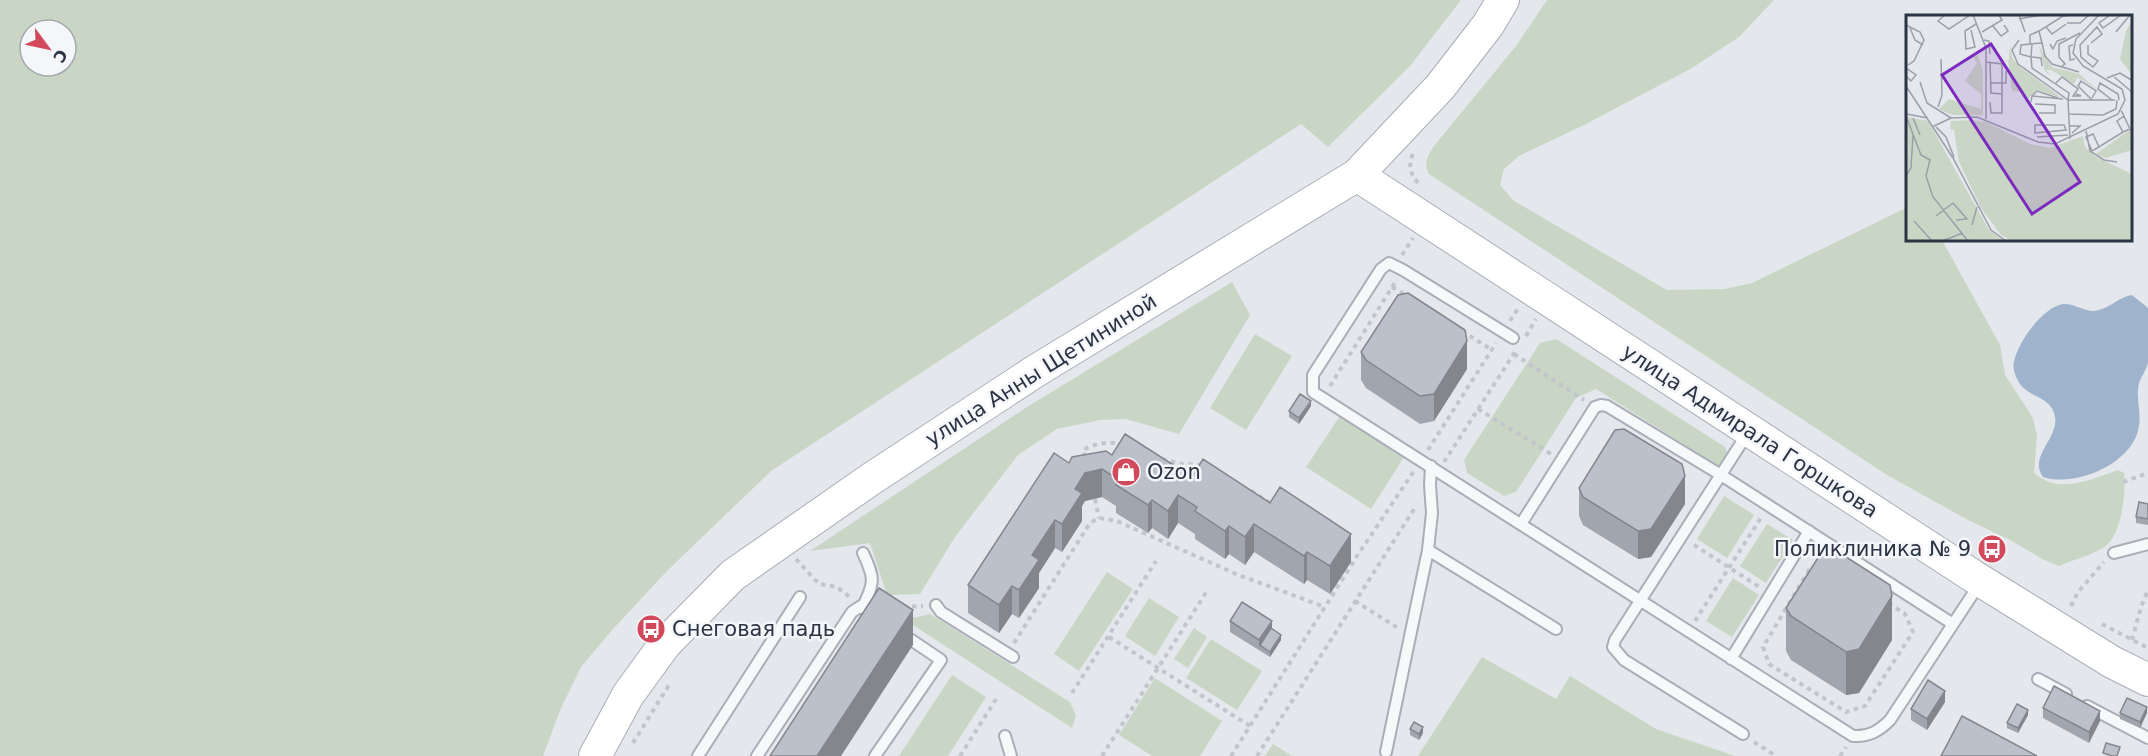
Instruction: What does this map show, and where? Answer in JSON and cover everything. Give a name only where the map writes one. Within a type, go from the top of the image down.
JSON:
[{"type":"main road","name":"улица Анны Щетининой","points":[[595,756],[628,695],[665,644],[733,575],[871,479],[1034,372],[1357,175],[1440,87],[1488,25],[1503,0]]},
{"type":"main road","name":"улица Адмирала Горшкова","points":[[1357,175],[1982,581],[2112,662],[2148,680]]},
{"type":"lane","points":[[1509,335],[1389,263],[1381,269],[1313,375],[1311,387],[1313,392],[1853,736],[1872,735],[1890,720],[1982,581]]},
{"type":"lane","points":[[1521,524],[1595,407],[1601,405],[1614,409],[1721,475],[1953,624]]},
{"type":"lane","points":[[1743,734],[1618,654],[1613,647],[1615,640],[1749,431]]},
{"type":"lane","points":[[1386,752],[1428,550],[1432,513],[1430,465]]},
{"type":"lane","points":[[1731,659],[1809,531]]},
{"type":"lane","points":[[2114,553],[2148,544]]},
{"type":"lane","points":[[1428,550],[1556,629]]},
{"type":"lane","points":[[757,756],[848,616],[862,608],[873,588],[871,570],[863,553]]},
{"type":"lane","points":[[698,756],[800,597]]},
{"type":"lane","points":[[936,605],[941,612],[1010,656]]},
{"type":"lane","points":[[862,608],[941,660],[875,756]]},
{"type":"lane","points":[[2038,679],[2148,738]]},
{"type":"lane","points":[[1005,736],[1011,756]]},
{"type":"path","points":[[1413,152],[1409,163],[1413,177],[1424,188]]},
{"type":"path","points":[[1404,232],[1423,244]]},
{"type":"path","points":[[1329,391],[1331,384],[1392,287],[1413,238]]},
{"type":"path","points":[[1392,287],[1412,299]]},
{"type":"path","points":[[1430,465],[1492,350],[1509,335],[1520,306],[1510,300]]},
{"type":"path","points":[[1231,756],[1357,556],[1478,409],[1538,317]]},
{"type":"path","points":[[1452,325],[1492,350]]},
{"type":"path","points":[[1514,354],[1595,407]]},
{"type":"path","points":[[1478,409],[1562,461]]},
{"type":"path","points":[[1086,461],[1083,450],[1086,448],[1119,443],[1129,447]]},
{"type":"path","points":[[1160,459],[1181,464],[1208,466]]},
{"type":"path","points":[[2123,482],[2148,473]]},
{"type":"path","points":[[1257,756],[1430,485]]},
{"type":"path","points":[[1245,487],[1276,506]]},
{"type":"path","points":[[1095,499],[1099,518]]},
{"type":"path","points":[[1688,631],[1769,505]]},
{"type":"path","points":[[1010,656],[1090,523],[1099,518],[1117,521],[1236,574],[1325,607]]},
{"type":"path","points":[[1347,550],[1357,556]]},
{"type":"path","points":[[788,562],[805,551]]},
{"type":"path","points":[[2080,612],[2071,606],[2078,592],[2102,563],[2114,553]]},
{"type":"path","points":[[1707,554],[1748,580]]},
{"type":"path","points":[[795,558],[819,584],[837,587],[862,608],[936,605]]},
{"type":"path","points":[[1072,693],[1156,561]]},
{"type":"path","points":[[1828,564],[1905,614],[1913,632],[1865,706],[1846,712],[1769,664],[1763,647],[1784,611],[1809,570],[1828,564]]},
{"type":"path","points":[[2132,640],[2148,590]]},
{"type":"path","points":[[1102,756],[1207,591]]},
{"type":"path","points":[[1355,601],[1411,636]]},
{"type":"path","points":[[2101,623],[2148,648]]},
{"type":"path","points":[[1109,637],[1250,726]]},
{"type":"path","points":[[630,748],[675,676]]},
{"type":"path","points":[[960,756],[998,696]]},
{"type":"path","points":[[1743,734],[1776,756]]},
{"type":"green space","points":[[0,0],[1461,0],[1410,66],[1328,147],[1301,124],[771,471],[668,570],[581,667],[561,708],[543,756],[0,756]]},
{"type":"green space","points":[[1547,0],[1774,0],[1739,37],[1692,68],[1586,124],[1519,156],[1504,169],[1500,185],[1514,201],[1667,290],[1724,289],[1752,283],[1906,208],[1906,242],[1943,242],[2000,345],[2005,375],[2033,418],[2037,436],[2034,472],[2053,483],[2064,484],[2086,481],[2118,470],[2124,473],[2123,501],[2119,521],[2107,545],[2059,566],[1968,520],[1887,475],[1429,174],[1426,163],[1434,146],[1516,46]]},
{"type":"green space","points":[[1232,282],[1250,315],[1179,434],[1126,419],[1100,420],[1057,429],[1018,455],[955,537],[920,594],[887,595],[870,543],[810,551],[1027,407]]},
{"type":"green space","points":[[1255,334],[1292,356],[1246,430],[1210,408]]},
{"type":"green space","points":[[1556,339],[1725,447],[1728,454],[1720,467],[1596,389],[1576,398],[1516,492],[1504,496],[1467,473],[1464,460],[1540,343]]},
{"type":"green space","points":[[1340,416],[1404,457],[1371,509],[1306,467]]},
{"type":"green space","points":[[1724,496],[1754,515],[1727,558],[1697,539]]},
{"type":"green space","points":[[1767,524],[1793,540],[1766,583],[1740,566]]},
{"type":"green space","points":[[1107,572],[1133,589],[1079,671],[1054,654]]},
{"type":"green space","points":[[1733,578],[1759,595],[1732,637],[1706,621]]},
{"type":"green space","points":[[1149,598],[1179,617],[1155,656],[1125,636]]},
{"type":"green space","points":[[930,614],[1070,702],[1076,716],[1072,728],[905,620]]},
{"type":"green space","points":[[1194,628],[1207,637],[1188,668],[1174,659]]},
{"type":"green space","points":[[1211,639],[1262,671],[1237,710],[1186,678]]},
{"type":"green space","points":[[1482,657],[1556,699],[1570,676],[1656,729],[1735,756],[1418,756]]},
{"type":"green space","points":[[952,675],[986,697],[948,756],[899,756]]},
{"type":"green space","points":[[1155,678],[1222,721],[1200,756],[1152,756],[1119,735]]},
{"type":"green space","points":[[1273,744],[1292,756],[1265,756]]},
{"type":"water","points":[[2132,295],[2148,308],[2148,363],[2139,385],[2139,426],[2135,439],[2127,451],[2102,470],[2071,479],[2043,477],[2039,470],[2039,462],[2053,432],[2055,417],[2050,405],[2024,389],[2017,379],[2014,364],[2020,345],[2039,319],[2055,307],[2068,304],[2094,311]]},
{"type":"building","points":[[1408,293],[1465,330],[1467,341],[1434,394],[1420,396],[1366,360],[1361,352],[1398,295]]},
{"type":"building","points":[[1300,394],[1311,401],[1299,418],[1289,411]]},
{"type":"building","points":[[1624,429],[1682,464],[1685,476],[1651,529],[1638,531],[1583,497],[1579,488],[1615,430]]},
{"type":"building","points":[[1125,434],[1192,477],[1203,459],[1270,503],[1280,487],[1351,534],[1330,566],[1307,552],[1304,556],[1254,524],[1245,537],[1229,526],[1225,531],[1195,511],[1197,507],[1178,495],[1168,511],[1152,500],[1148,505],[1116,485],[1119,480],[1102,469],[1085,473],[1075,489],[1082,493],[1062,524],[1055,520],[1032,555],[1039,560],[1019,590],[1012,586],[999,605],[968,585],[1054,453],[1069,463],[1072,457],[1106,451],[1112,455]]},
{"type":"building","points":[[2139,502],[2148,504],[2148,519],[2136,517]]},
{"type":"building","points":[[1832,548],[1890,585],[1892,596],[1859,649],[1846,652],[1791,616],[1786,608],[1823,550]]},
{"type":"building","points":[[879,588],[913,610],[817,756],[770,756]]},
{"type":"building","points":[[1242,602],[1272,621],[1259,640],[1230,621]]},
{"type":"building","points":[[1271,628],[1281,635],[1270,652],[1260,645]]},
{"type":"building","points":[[1928,680],[1945,691],[1927,719],[1911,709]]},
{"type":"building","points":[[2054,686],[2100,711],[2089,732],[2043,708]]},
{"type":"building","points":[[2127,698],[2147,707],[2140,722],[2120,713]]},
{"type":"building","points":[[2017,704],[2028,710],[2018,728],[2007,723]]},
{"type":"building","points":[[1962,716],[2037,756],[1941,756]]},
{"type":"building","points":[[1414,722],[1423,727],[1419,734],[1410,729]]},
{"type":"building","points":[[2106,743],[2120,747],[2117,756],[2103,753]]},
{"type":"place","name":"Ozon","points":[[1126,472]]},
{"type":"place","name":"Поликлиника № 9","points":[[1992,549]]},
{"type":"place","name":"Снеговая падь","points":[[651,629]]}]
